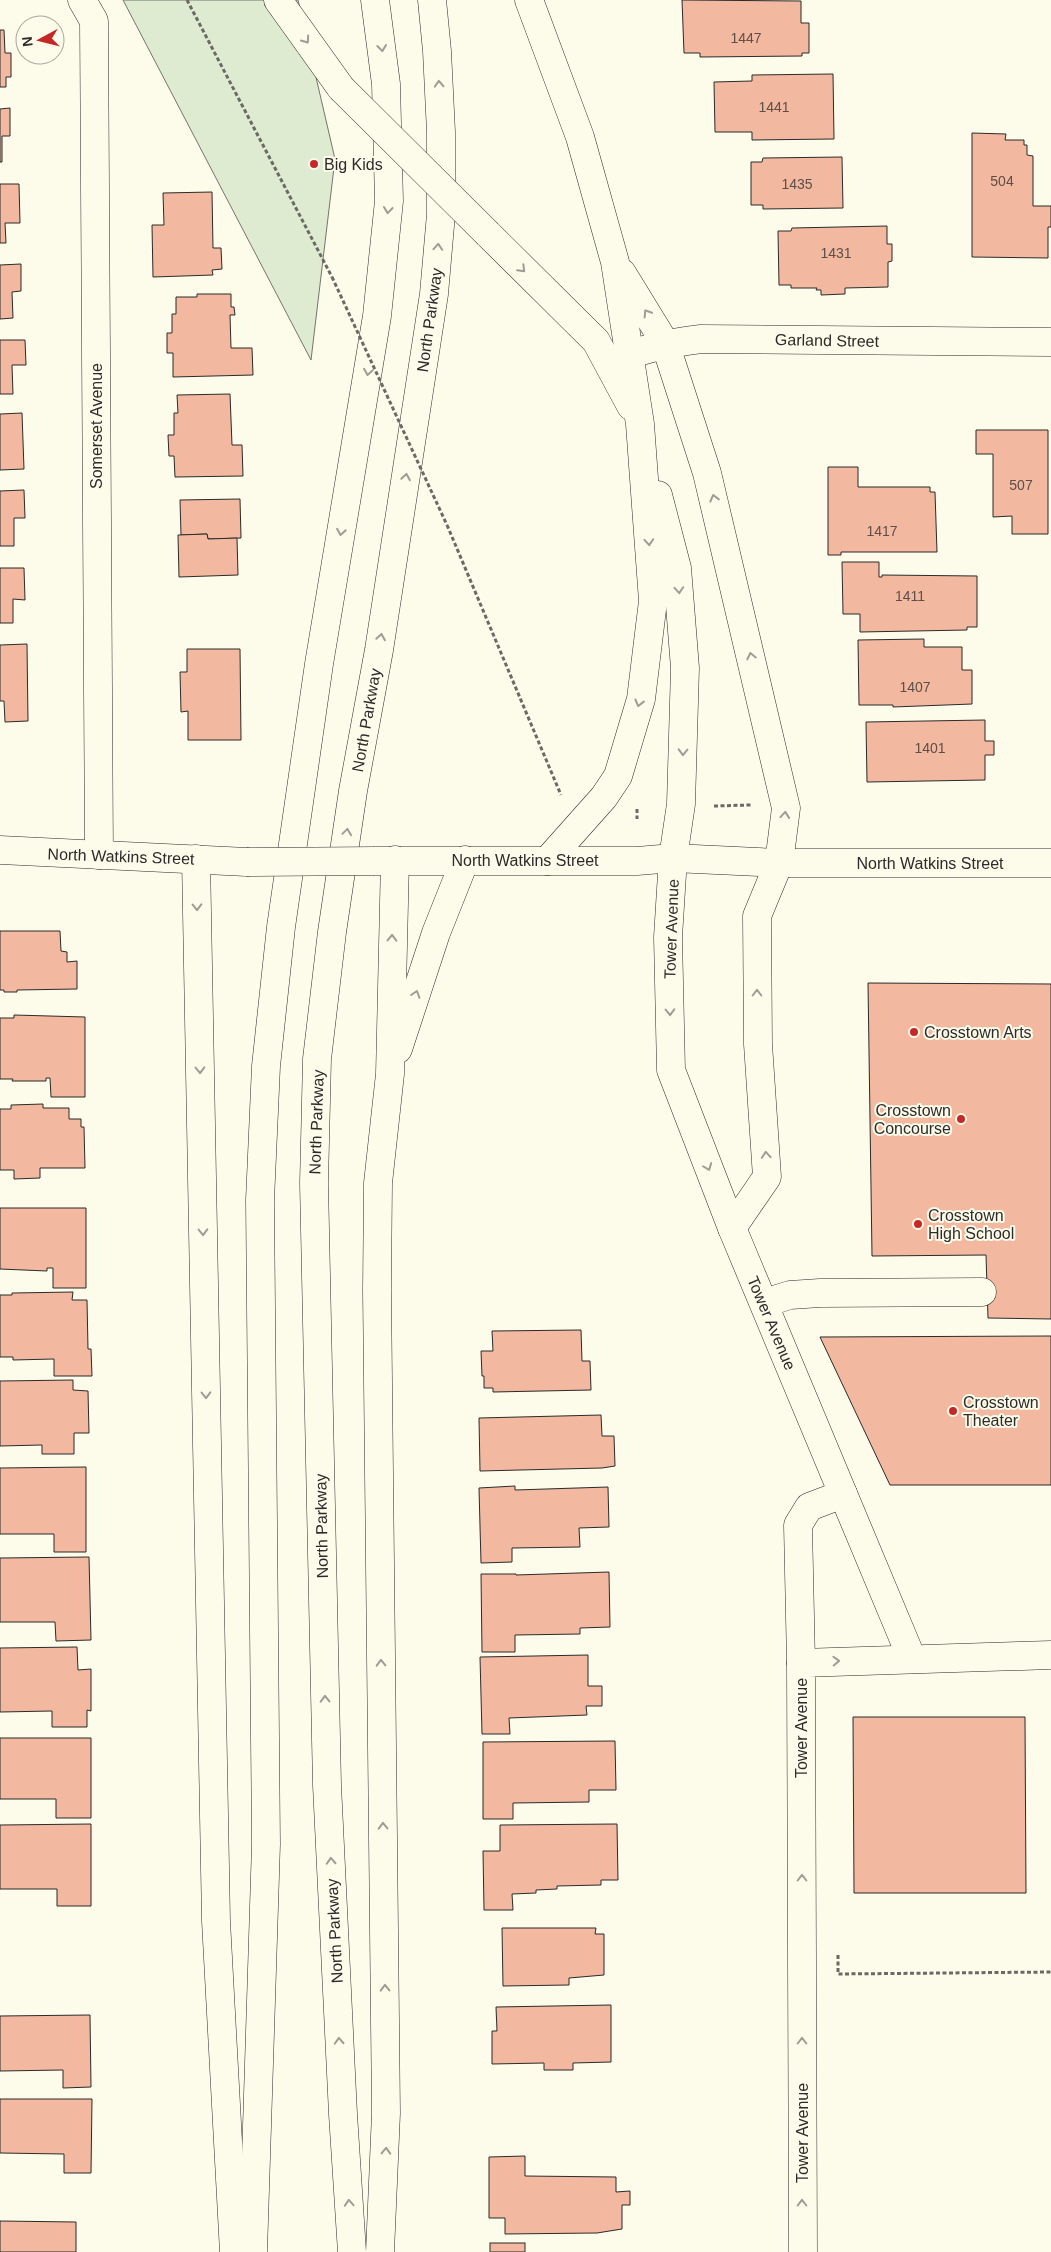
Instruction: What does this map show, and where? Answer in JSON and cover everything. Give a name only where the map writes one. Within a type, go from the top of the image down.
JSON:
[{"type":"main road","name":"Somerset Avenue","points":[[82,0],[94,21],[99,855]]},
{"type":"main road","points":[[278,0],[341,88],[596,342],[618,358]]},
{"type":"main road","points":[[253,2252],[266,1844],[260,1200],[266,1066],[282,927],[317,684],[376,326],[381,278],[389,191],[386,84],[375,0]]},
{"type":"main road","name":"North Parkway","points":[[352,2252],[343,2114],[327,1785],[314,1183],[317,1058],[332,932],[353,791],[379,650],[434,294],[441,214],[441,132],[437,51],[432,0]]},
{"type":"main road","points":[[529,0],[580,137],[615,262],[618,358],[640,424],[654,601],[641,699],[618,776],[604,797],[547,861]]},
{"type":"main road","points":[[615,262],[665,343],[707,473],[786,808],[779,863],[757,916],[758,1044],[767,1176],[732,1228]]},
{"type":"main road","name":"Garland Street","points":[[618,358],[665,343],[701,339],[1051,342]]},
{"type":"main road","name":"Tower Avenue","points":[[640,424],[678,577],[684,668],[681,804],[673,858],[668,937],[671,1070],[732,1228],[912,1659],[801,1663],[803,2252]]},
{"type":"main road","name":"North Watkins Street","points":[[0,850],[247,862],[637,861],[673,858],[779,863],[1051,863]]},
{"type":"main road","points":[[196,859],[216,1921],[234,2252]]},
{"type":"main road","points":[[390,1074],[436,933],[465,860]]},
{"type":"main road","points":[[380,2252],[386,2114],[377,1290],[378,1183],[390,1074],[385,861]]},
{"type":"main road","points":[[764,1303],[790,1295],[820,1293],[982,1292]]},
{"type":"main road","points":[[801,1663],[798,1525],[809,1507],[843,1494]]},
{"type":"main road","points":[[912,1659],[1051,1655]]},
{"type":"path","points":[[187,0],[332,276],[447,525],[561,795]]},
{"type":"path","points":[[706,806],[757,806]]},
{"type":"path","points":[[838,1945],[838,1974],[1051,1972]]},
{"type":"green space","points":[[123,0],[298,0],[335,159],[311,360]]},
{"type":"building","points":[[682,0],[801,1],[801,23],[809,23],[809,53],[802,53],[802,56],[700,57],[700,53],[684,53]]},
{"type":"building","points":[[0,30],[4,30],[5,53],[11,53],[11,77],[6,77],[6,87],[0,87]]},
{"type":"building","points":[[833,74],[834,139],[752,140],[752,132],[715,132],[714,82],[752,81],[752,75]]},
{"type":"building","points":[[10,108],[10,136],[2,136],[2,162],[0,162],[0,109]]},
{"type":"building","points":[[972,133],[1006,134],[1005,140],[1024,140],[1024,145],[1027,145],[1027,155],[1033,156],[1033,206],[1051,206],[1051,227],[1048,227],[1048,258],[972,257]]},
{"type":"building","points":[[842,157],[843,208],[763,209],[763,205],[751,205],[751,162],[762,162],[763,158]]},
{"type":"building","points":[[0,184],[19,184],[20,223],[5,223],[6,243],[0,243]]},
{"type":"building","points":[[212,192],[213,248],[221,248],[222,269],[212,270],[213,275],[153,277],[152,225],[164,225],[163,193]]},
{"type":"building","points":[[887,226],[887,244],[892,244],[892,261],[888,262],[888,287],[845,288],[845,294],[821,295],[821,290],[816,290],[817,288],[791,288],[791,285],[779,285],[778,231],[791,231],[792,228]]},
{"type":"building","points":[[21,264],[21,291],[12,292],[13,318],[0,319],[0,265]]},
{"type":"building","points":[[197,294],[231,294],[231,307],[234,307],[235,315],[230,315],[231,348],[252,348],[253,375],[173,377],[173,353],[167,353],[167,333],[172,333],[172,314],[176,314],[176,297],[197,297]]},
{"type":"building","points":[[0,340],[25,340],[26,365],[12,365],[13,394],[0,394]]},
{"type":"building","points":[[230,394],[232,445],[242,445],[243,476],[175,477],[174,456],[169,456],[168,435],[174,435],[174,413],[178,413],[177,395]]},
{"type":"building","points":[[22,413],[24,469],[0,470],[0,414]]},
{"type":"building","points":[[976,430],[1048,430],[1048,534],[1012,534],[1012,516],[993,517],[993,454],[976,454]]},
{"type":"building","points":[[828,467],[858,467],[858,487],[930,487],[930,492],[935,492],[937,552],[841,552],[841,555],[828,555]]},
{"type":"building","points":[[24,490],[25,518],[14,518],[14,546],[0,546],[0,491]]},
{"type":"building","points":[[240,499],[241,538],[208,539],[207,534],[181,535],[180,500]]},
{"type":"building","points":[[207,534],[208,539],[237,538],[238,575],[179,577],[178,535]]},
{"type":"building","points":[[842,562],[879,562],[879,577],[882,577],[882,575],[977,576],[977,627],[967,627],[967,630],[860,632],[860,614],[843,614]]},
{"type":"building","points":[[0,568],[24,568],[25,600],[13,599],[13,623],[0,623]]},
{"type":"building","points":[[924,639],[924,647],[962,647],[962,670],[972,670],[972,704],[893,707],[893,705],[859,705],[858,640]]},
{"type":"building","points":[[27,644],[28,721],[5,722],[4,701],[0,701],[0,645]]},
{"type":"building","points":[[187,649],[240,649],[241,740],[188,740],[188,711],[181,712],[180,672],[187,672]]},
{"type":"building","points":[[985,720],[985,741],[994,741],[994,755],[985,755],[985,780],[867,782],[866,722]]},
{"type":"building","points":[[0,931],[60,931],[61,951],[67,952],[67,962],[77,961],[77,989],[17,990],[17,992],[4,992],[4,990],[0,990]]},
{"type":"building","name":"Crosstown Concourse","points":[[868,983],[1051,984],[1051,1319],[988,1318],[986,1255],[872,1256]]},
{"type":"building","points":[[14,1015],[85,1017],[85,1097],[51,1097],[50,1078],[46,1078],[46,1081],[0,1079],[0,1018],[14,1018]]},
{"type":"building","points":[[43,1104],[43,1108],[69,1108],[69,1119],[81,1119],[81,1127],[84,1127],[85,1168],[40,1168],[40,1178],[14,1179],[14,1170],[0,1170],[0,1109],[11,1109],[11,1105]]},
{"type":"building","points":[[0,1208],[86,1208],[86,1288],[53,1288],[53,1268],[47,1268],[47,1271],[0,1269]]},
{"type":"building","points":[[73,1292],[72,1300],[87,1300],[88,1349],[91,1349],[92,1376],[54,1376],[54,1359],[13,1360],[13,1357],[0,1357],[0,1295],[12,1295],[12,1293]]},
{"type":"building","points":[[581,1330],[582,1361],[590,1361],[591,1390],[493,1392],[493,1388],[484,1388],[481,1351],[493,1351],[492,1331]]},
{"type":"building","name":"Crosstown Theater","points":[[1051,1336],[1051,1485],[890,1485],[820,1337]]},
{"type":"building","points":[[73,1380],[73,1390],[88,1391],[89,1433],[74,1433],[74,1454],[42,1454],[42,1445],[0,1446],[0,1381]]},
{"type":"building","points":[[601,1415],[602,1436],[614,1436],[615,1466],[602,1468],[480,1471],[479,1418]]},
{"type":"building","points":[[86,1467],[86,1552],[54,1552],[54,1534],[0,1534],[0,1468]]},
{"type":"building","points":[[515,1486],[515,1490],[608,1487],[609,1527],[579,1528],[580,1547],[512,1548],[512,1562],[481,1563],[479,1488]]},
{"type":"building","points":[[89,1557],[91,1640],[56,1641],[55,1622],[0,1622],[0,1558]]},
{"type":"building","points":[[609,1572],[610,1627],[580,1628],[580,1634],[515,1635],[515,1652],[482,1652],[481,1574],[516,1575]]},
{"type":"building","points":[[77,1647],[78,1670],[91,1669],[91,1711],[87,1710],[87,1727],[52,1727],[52,1711],[0,1712],[0,1648]]},
{"type":"building","points":[[588,1655],[588,1686],[602,1686],[602,1706],[586,1706],[587,1715],[509,1718],[510,1734],[482,1734],[480,1657]]},
{"type":"building","points":[[853,1717],[1025,1717],[1026,1893],[854,1893]]},
{"type":"building","points":[[0,1738],[91,1738],[91,1818],[56,1818],[56,1799],[0,1799]]},
{"type":"building","points":[[615,1741],[616,1790],[589,1790],[589,1802],[513,1803],[513,1819],[483,1819],[483,1742]]},
{"type":"building","points":[[91,1824],[91,1906],[57,1906],[57,1889],[0,1889],[0,1825]]},
{"type":"building","points":[[617,1824],[618,1880],[601,1880],[601,1885],[557,1886],[557,1889],[536,1890],[536,1893],[512,1894],[513,1910],[484,1910],[483,1851],[500,1851],[500,1825]]},
{"type":"building","points":[[502,1928],[596,1928],[595,1934],[604,1934],[604,1975],[569,1978],[569,1985],[503,1986]]},
{"type":"building","points":[[611,2005],[611,2062],[573,2063],[573,2070],[544,2070],[544,2063],[492,2064],[492,2031],[497,2031],[496,2007]]},
{"type":"building","points":[[90,2015],[91,2087],[63,2088],[63,2070],[0,2071],[0,2016]]},
{"type":"building","points":[[0,2099],[92,2099],[91,2173],[64,2173],[64,2154],[0,2153]]},
{"type":"building","points":[[525,2156],[525,2176],[616,2177],[616,2192],[630,2191],[630,2205],[622,2205],[622,2229],[597,2233],[505,2234],[505,2218],[489,2218],[489,2157]]},
{"type":"building","points":[[0,2221],[76,2222],[76,2252],[0,2252]]},
{"type":"building","points":[[490,2243],[525,2243],[525,2252],[490,2252]]},
{"type":"place","name":"Big Kids","points":[[314,164]]},
{"type":"place","name":"Crosstown Arts","points":[[914,1032]]},
{"type":"place","name":"Crosstown Concourse","points":[[961,1119]]},
{"type":"place","name":"Crosstown High School","points":[[918,1224]]},
{"type":"place","name":"Crosstown Theater","points":[[953,1411]]}]
